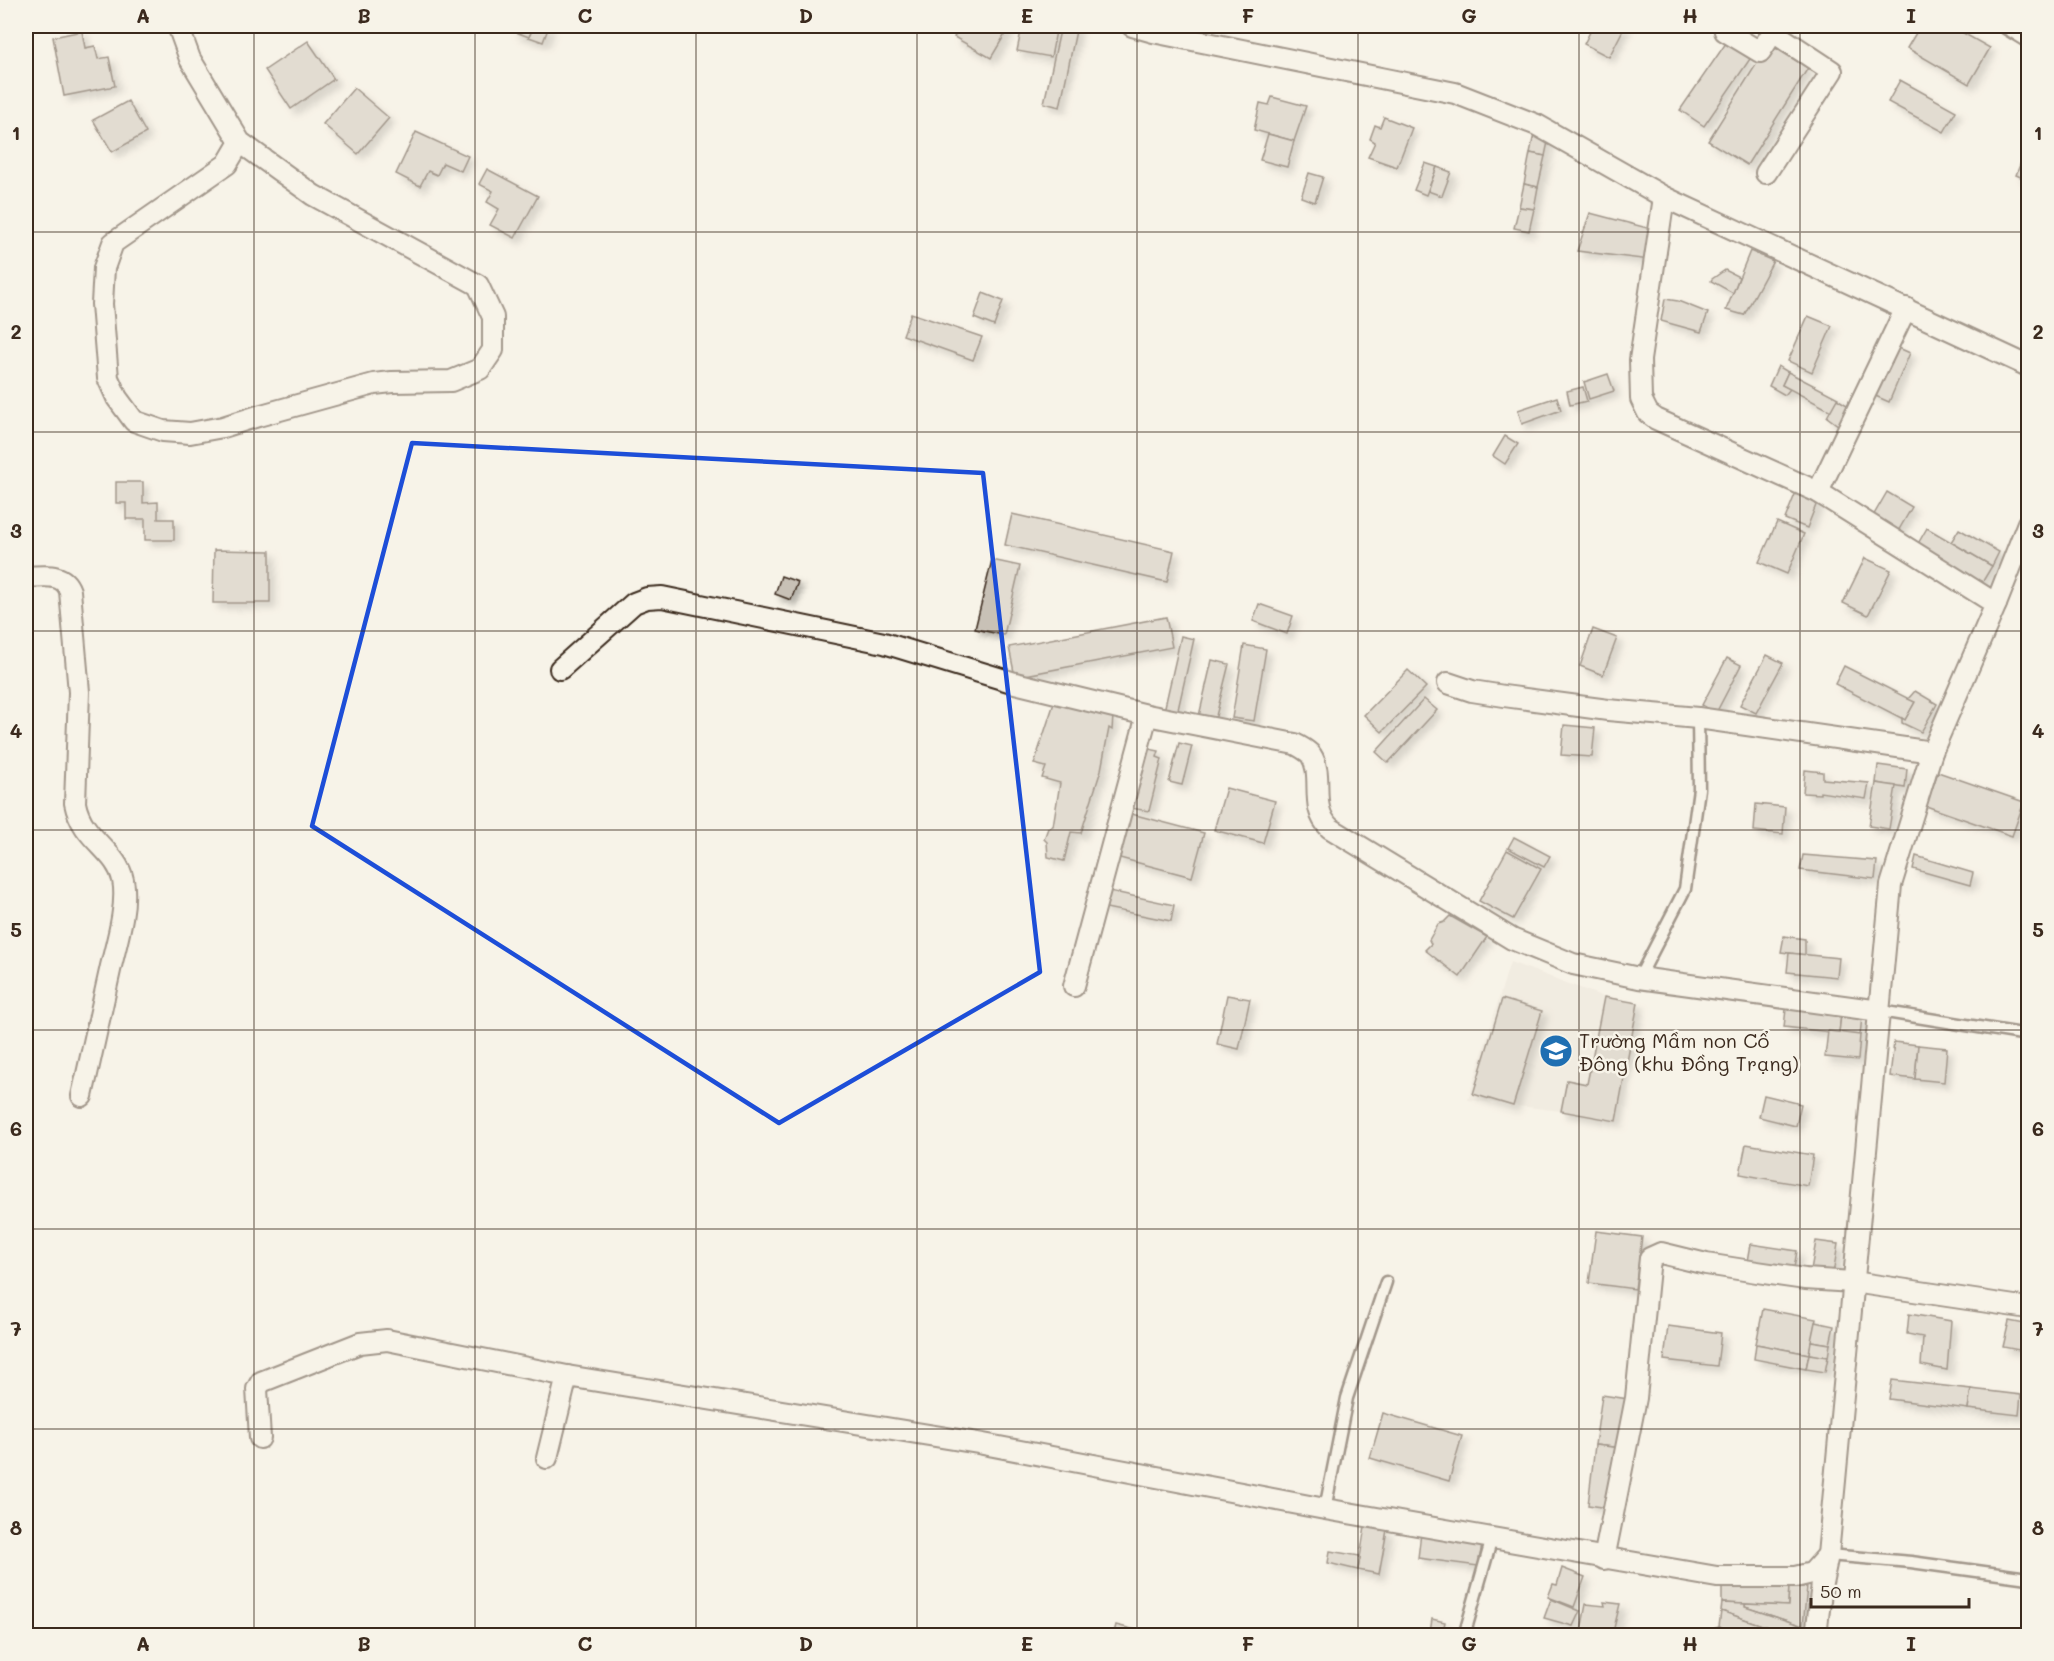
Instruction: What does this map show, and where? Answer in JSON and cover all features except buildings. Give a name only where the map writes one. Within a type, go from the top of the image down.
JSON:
[{"type":"street","points":[[178,26],[190,59],[240,142],[313,195],[478,285],[493,317],[493,350],[480,369],[451,381],[374,384],[223,427],[190,434],[163,432],[134,421],[117,398],[108,378],[102,304],[104,268],[113,243],[226,164],[240,142]]},
{"type":"street","points":[[1132,26],[1455,93],[1537,125],[1664,197],[2028,366]]},
{"type":"street","points":[[1723,27],[1760,52],[1773,32],[1832,71],[1766,172]]},
{"type":"street","points":[[1664,197],[1640,360],[1640,388],[1643,405],[1656,419],[1818,492],[1996,604]]},
{"type":"street","points":[[1818,492],[1906,308]]},
{"type":"street","points":[[1816,1635],[1828,1555],[1891,885],[1932,752],[1996,604],[2028,523]]},
{"type":"street","points":[[26,577],[57,577],[66,581],[70,591],[79,693],[75,803],[77,813],[85,828],[120,868],[124,888],[119,931],[82,1096]]},
{"type":"street","points":[[560,669],[634,603],[647,598],[662,597],[884,643],[1015,683],[1148,715],[1295,744],[1312,756],[1315,764],[1319,811],[1323,821],[1342,837],[1512,939],[1574,964],[1639,978],[1880,1011]]},
{"type":"street","points":[[1448,683],[1472,691],[1504,696],[1608,710],[1698,718],[1932,752]]},
{"type":"street","points":[[1074,986],[1148,715]]},
{"type":"street","points":[[1604,1559],[1636,1398],[1650,1258],[1661,1253],[1706,1264],[1757,1272],[1805,1279],[1853,1282],[2028,1308]]},
{"type":"street","points":[[260,1438],[257,1389],[261,1382],[360,1343],[387,1340],[567,1376],[978,1443],[1325,1509],[1717,1577],[1795,1577],[1812,1573],[1828,1555]]},
{"type":"street","points":[[546,1458],[567,1376]]},
{"type":"lane","points":[[2002,26],[2028,42]]},
{"type":"lane","points":[[1639,978],[1685,890],[1699,789],[1698,718]]},
{"type":"lane","points":[[1880,1011],[2028,1035]]},
{"type":"lane","points":[[1325,1509],[1347,1398],[1386,1282]]},
{"type":"lane","points":[[1464,1635],[1492,1538]]},
{"type":"lane","points":[[1828,1555],[1911,1562],[2028,1578]]},
{"type":"highlighted area","points":[[412,443],[983,473],[1040,972],[779,1123],[312,826]]},
{"type":"shaded area","name":"Trường Mầm non Cổ Đông (khu Đồng Trạng)","points":[[1510,962],[1604,997],[1638,1003],[1616,1121],[1561,1111],[1468,1100]]},
{"type":"place","name":"Trường Mầm non Cổ Đông (khu Đồng Trạng)","points":[[1556,1051]]}]
